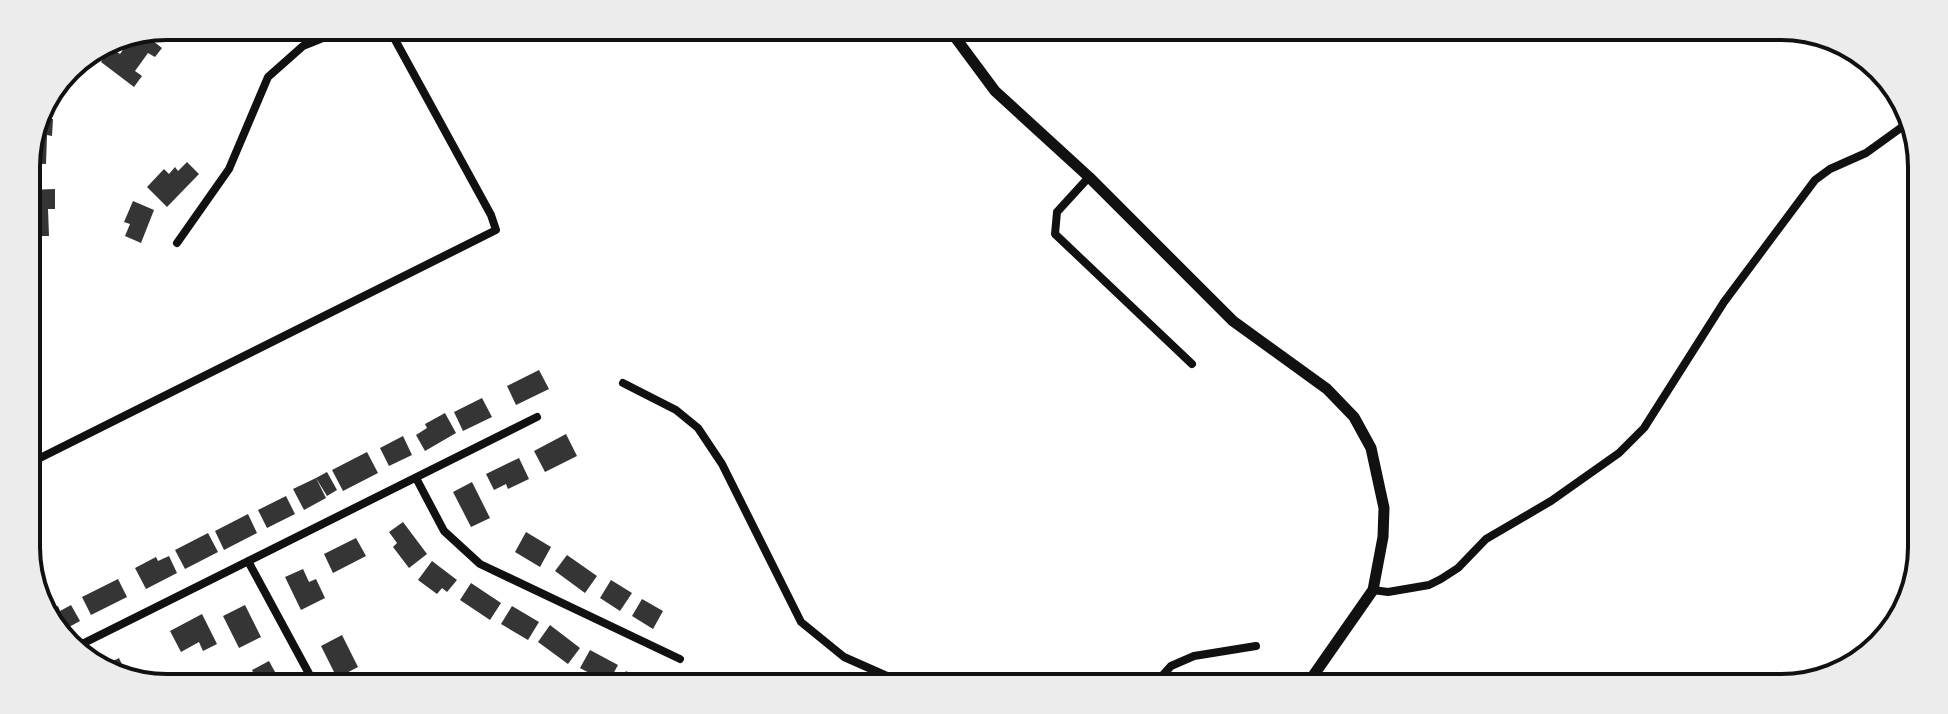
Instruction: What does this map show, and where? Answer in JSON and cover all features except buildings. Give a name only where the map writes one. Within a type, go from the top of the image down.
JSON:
[{"type":"street","points":[[177,243],[229,169],[268,77],[303,46],[318,40]]},
{"type":"street","points":[[40,458],[496,230],[491,215],[395,40]]},
{"type":"street","points":[[957,40],[995,91],[1089,177],[1233,321],[1327,389],[1354,417],[1371,448],[1384,508],[1383,537],[1373,590],[1314,674]]},
{"type":"street","points":[[1373,590],[1388,592],[1429,585],[1441,579],[1458,568],[1486,539],[1551,501],[1619,453],[1644,428],[1724,302],[1815,180],[1830,169],[1866,153],[1902,127]]},
{"type":"street","points":[[1089,177],[1057,212],[1055,234],[1192,364]]},
{"type":"street","points":[[623,383],[676,410],[698,428],[722,464],[801,622],[844,657],[882,674]]},
{"type":"street","points":[[85,645],[537,417]]},
{"type":"street","points":[[416,478],[444,531],[480,564],[680,659]]},
{"type":"street","points":[[248,561],[309,674]]},
{"type":"street","points":[[1164,674],[1171,666],[1194,656],[1256,646]]}]
